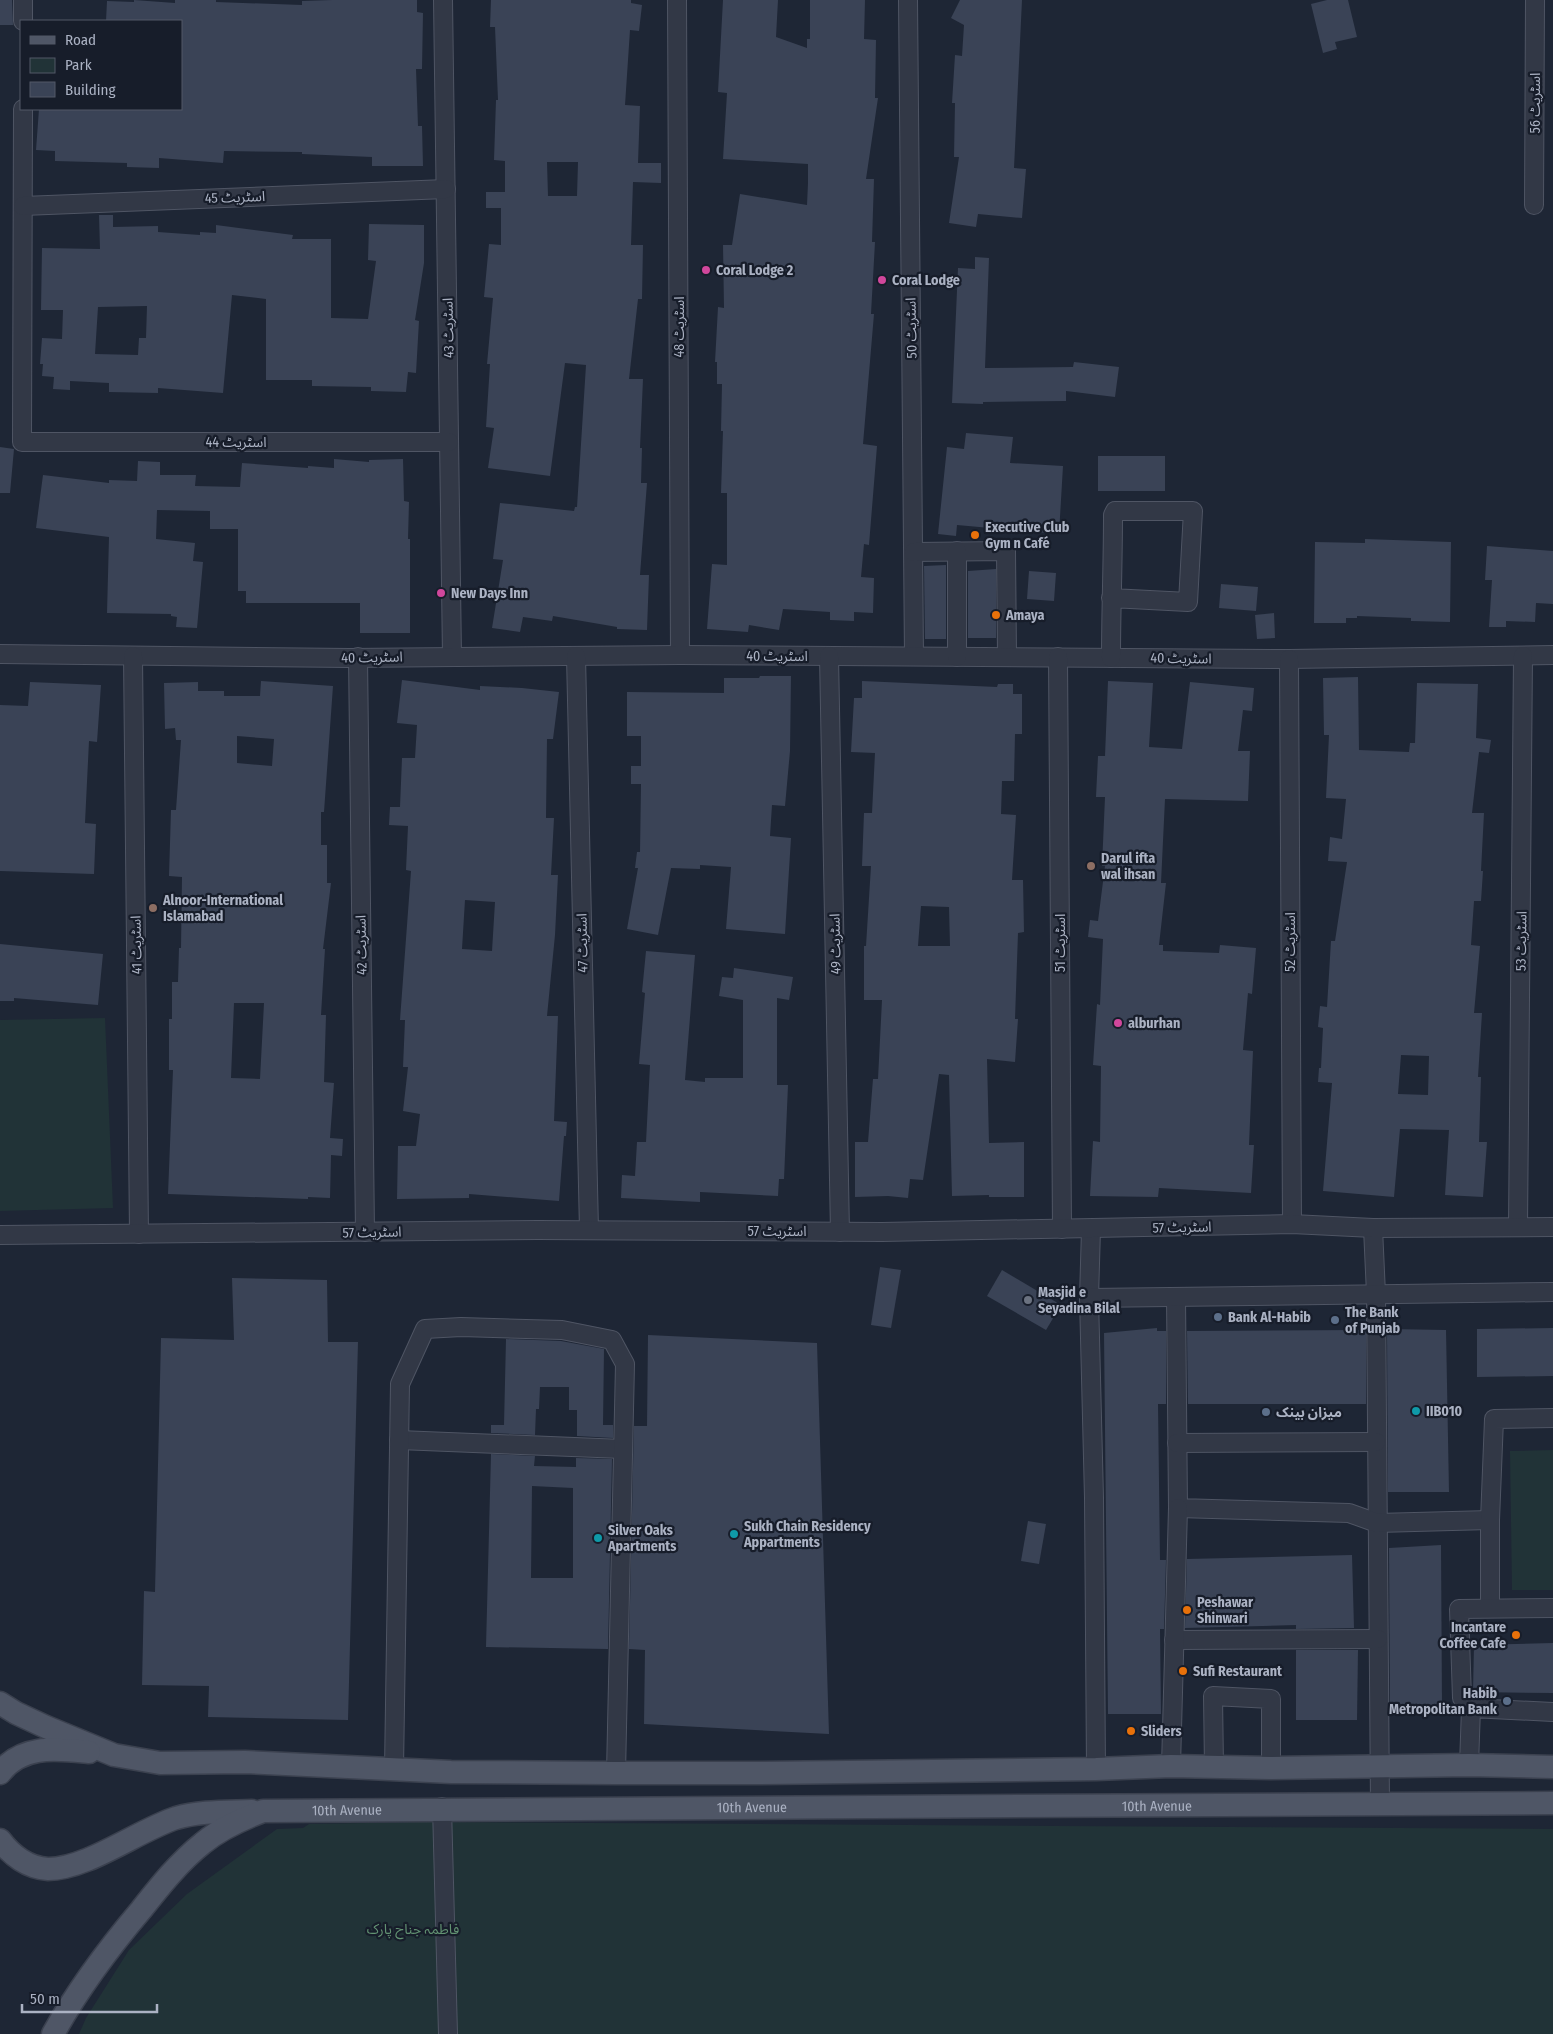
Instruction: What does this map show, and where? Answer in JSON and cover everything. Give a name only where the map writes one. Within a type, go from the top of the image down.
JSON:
[{"type":"main road","points":[[0,1703],[24,1716],[114,1755]]},
{"type":"main road","points":[[0,1773],[5,1766],[23,1755],[45,1748],[114,1755],[160,1763],[245,1762],[451,1772],[889,1771],[1096,1769],[1171,1766],[1271,1768],[1469,1765],[1553,1767]]},
{"type":"main road","points":[[889,1771],[890,1807]]},
{"type":"main road","name":"10th Avenue","points":[[52,2034],[73,1998],[113,1943],[178,1866],[204,1842],[239,1820],[263,1811],[442,1807],[890,1807],[1553,1803]]},
{"type":"main road","points":[[0,1840],[19,1860],[46,1869],[64,1866],[88,1858],[152,1827],[178,1818],[213,1812],[263,1811]]},
{"type":"street","points":[[23,0],[23,20]]},
{"type":"street","name":"اسٹریٹ 43","points":[[443,0],[452,657]]},
{"type":"street","name":"اسٹریٹ 48","points":[[677,0],[680,655]]},
{"type":"street","name":"اسٹریٹ 50","points":[[908,0],[914,656]]},
{"type":"street","name":"اسٹریٹ 56","points":[[1534,205],[1544,95],[1535,0]]},
{"type":"street","points":[[23,110],[23,206]]},
{"type":"street","name":"اسٹریٹ 45","points":[[23,206],[446,189]]},
{"type":"street","name":"اسٹریٹ 44","points":[[23,206],[22,442],[449,442]]},
{"type":"street","points":[[1111,598],[1188,602],[1193,511],[1115,511],[1113,515],[1111,598],[1111,658]]},
{"type":"street","points":[[957,551],[957,657]]},
{"type":"street","points":[[914,552],[1006,551],[1007,656]]},
{"type":"street","name":"اسٹریٹ 40","points":[[0,654],[358,657],[680,655],[1007,656],[1289,659],[1553,655]]},
{"type":"street","name":"اسٹریٹ 41","points":[[134,656],[139,1234]]},
{"type":"street","name":"اسٹریٹ 47","points":[[576,656],[589,1230]]},
{"type":"street","name":"اسٹریٹ 49","points":[[829,656],[840,1232]]},
{"type":"street","name":"اسٹریٹ 53","points":[[1518,1227],[1523,656]]},
{"type":"street","name":"اسٹریٹ 42","points":[[358,657],[365,1232]]},
{"type":"street","name":"اسٹریٹ 51","points":[[1058,657],[1062,1229]]},
{"type":"street","name":"اسٹریٹ 52","points":[[1289,659],[1292,1224]]},
{"type":"street","name":"اسٹریٹ 57","points":[[0,1235],[589,1230],[840,1232],[1292,1224],[1373,1228],[1553,1227]]},
{"type":"street","points":[[1373,1228],[1376,1294],[1380,1805]]},
{"type":"street","points":[[1091,1229],[1089,1298],[1094,1498],[1096,1769]]},
{"type":"street","points":[[1089,1298],[1553,1292]]},
{"type":"street","points":[[1171,1766],[1178,1508],[1176,1297]]},
{"type":"street","points":[[394,1770],[400,1384],[425,1329],[461,1327],[562,1330],[612,1340],[625,1364],[616,1773]]},
{"type":"street","points":[[1490,1608],[1490,1520],[1494,1419],[1553,1418]]},
{"type":"street","points":[[399,1440],[623,1449]]},
{"type":"street","points":[[1177,1443],[1376,1442]]},
{"type":"street","points":[[1178,1508],[1349,1513],[1377,1522],[1490,1520]]},
{"type":"street","points":[[1469,1765],[1471,1708],[1462,1698],[1459,1609],[1553,1608]]},
{"type":"street","points":[[1174,1640],[1378,1640]]},
{"type":"street","points":[[1214,1766],[1213,1696],[1271,1699],[1271,1768]]},
{"type":"street","points":[[1471,1708],[1553,1712]]},
{"type":"street","points":[[442,1807],[448,2034]]},
{"type":"green space","points":[[105,1018],[113,1208],[0,1211],[0,1020]]},
{"type":"green space","points":[[1553,1450],[1553,1590],[1512,1590],[1510,1451]]},
{"type":"green space","name":"فاطمہ جناح پارک","points":[[421,1822],[1553,1829],[1553,2034],[79,2034],[86,2018],[129,1950],[187,1894],[277,1829],[303,1828],[309,1824]]},
{"type":"building","points":[[0,0],[12,0],[13,25],[0,25]]},
{"type":"building","points":[[134,0],[175,3],[175,0],[216,0],[216,2],[302,5],[302,1],[417,0],[417,12],[423,13],[422,69],[416,69],[418,126],[422,126],[423,166],[372,166],[372,157],[302,154],[302,152],[224,151],[223,163],[159,158],[159,168],[127,167],[127,163],[55,161],[55,151],[36,150],[39,110],[182,110],[182,20],[106,20],[107,1],[134,2]]},
{"type":"building","points":[[491,0],[631,0],[631,3],[642,5],[639,31],[630,30],[625,105],[640,106],[638,163],[661,163],[661,183],[633,182],[631,245],[643,245],[642,299],[638,299],[629,379],[643,379],[640,448],[642,448],[641,483],[647,483],[640,575],[649,575],[647,630],[617,629],[617,627],[553,616],[552,621],[523,617],[520,632],[492,628],[503,560],[493,559],[500,503],[574,511],[575,507],[577,507],[586,365],[565,363],[550,476],[488,468],[494,428],[486,427],[490,364],[487,364],[493,298],[484,297],[489,244],[501,245],[501,208],[486,208],[486,192],[505,192],[505,161],[494,160],[496,100],[498,100],[495,27],[490,27]],"holes":[[[547,162],[578,162],[577,196],[548,196]]]},
{"type":"building","points":[[723,0],[778,0],[776,37],[807,48],[807,39],[810,39],[810,0],[865,0],[864,39],[876,40],[875,98],[878,98],[866,179],[874,179],[872,242],[875,242],[871,314],[874,314],[863,444],[877,446],[869,545],[864,544],[861,577],[874,578],[873,613],[854,612],[854,621],[830,620],[830,612],[783,609],[779,630],[749,625],[748,632],[707,629],[712,564],[727,565],[727,493],[721,493],[722,384],[717,384],[717,362],[715,362],[718,307],[724,308],[723,245],[732,245],[740,194],[807,205],[808,183],[808,164],[723,159],[727,93],[718,92]]},
{"type":"building","points":[[960,0],[1022,0],[1014,168],[1026,169],[1022,218],[978,214],[976,227],[949,223],[959,157],[954,157],[955,103],[952,103],[955,55],[962,56],[964,25],[951,18]]},
{"type":"building","points":[[1327,0],[1348,0],[1357,37],[1335,42],[1337,49],[1323,53],[1311,4]]},
{"type":"building","points":[[99,215],[113,215],[113,227],[158,226],[158,232],[200,235],[200,232],[216,233],[216,225],[293,235],[292,239],[331,239],[331,318],[368,319],[376,261],[368,260],[369,224],[424,225],[424,263],[415,320],[419,321],[416,373],[408,372],[406,392],[371,391],[371,387],[312,386],[312,380],[266,380],[266,299],[232,295],[223,393],[158,388],[158,393],[109,392],[109,383],[70,381],[70,390],[53,389],[54,377],[42,376],[43,364],[40,364],[42,338],[62,339],[63,310],[41,310],[42,248],[100,249]],"holes":[[[147,306],[146,338],[139,338],[138,355],[95,354],[98,307]]]},
{"type":"building","points":[[975,257],[989,258],[985,368],[1073,367],[1074,362],[1119,367],[1115,397],[1066,391],[1066,401],[983,402],[983,404],[952,403],[958,268],[975,269]]},
{"type":"building","points":[[966,433],[1013,437],[1010,463],[1063,466],[1059,534],[957,525],[956,536],[938,534],[947,447],[964,449]]},
{"type":"building","points":[[0,447],[14,449],[10,493],[0,493]]},
{"type":"building","points":[[1098,456],[1165,456],[1165,491],[1098,491]]},
{"type":"building","points":[[334,459],[369,462],[369,460],[403,459],[404,501],[409,502],[410,633],[360,633],[360,603],[246,603],[246,591],[238,591],[238,529],[210,529],[210,511],[157,510],[156,539],[195,543],[193,561],[203,562],[197,628],[176,627],[177,617],[171,616],[171,614],[107,613],[109,537],[36,528],[43,475],[109,483],[109,480],[137,481],[138,461],[160,462],[160,475],[196,475],[195,486],[240,487],[242,463],[334,468]]},
{"type":"building","points":[[1365,539],[1451,542],[1450,622],[1411,621],[1411,618],[1357,616],[1357,618],[1346,618],[1346,623],[1314,623],[1315,542],[1365,543]]},
{"type":"building","points":[[1487,546],[1553,551],[1553,604],[1536,603],[1535,622],[1506,621],[1506,627],[1489,627],[1492,580],[1485,580]]},
{"type":"building","points":[[946,565],[946,639],[925,639],[924,566]]},
{"type":"building","points":[[996,569],[996,638],[968,638],[968,571]]},
{"type":"building","points":[[1029,571],[1056,573],[1054,601],[1027,599]]},
{"type":"building","points":[[1221,584],[1258,587],[1256,611],[1219,608]]},
{"type":"building","points":[[1274,613],[1275,638],[1257,639],[1255,615]]},
{"type":"building","points":[[760,676],[791,676],[790,751],[785,806],[772,805],[770,836],[791,838],[785,934],[726,929],[731,867],[700,865],[700,869],[671,868],[658,935],[627,929],[638,868],[635,868],[637,852],[640,852],[641,784],[631,784],[631,766],[641,766],[641,736],[627,736],[627,692],[724,693],[724,678],[759,678]]},
{"type":"building","points":[[1358,677],[1359,750],[1409,752],[1410,743],[1415,743],[1417,683],[1478,684],[1476,738],[1491,740],[1489,753],[1479,752],[1472,813],[1484,813],[1481,901],[1474,901],[1471,945],[1480,946],[1474,1013],[1482,1013],[1478,1077],[1481,1077],[1479,1142],[1487,1142],[1483,1197],[1445,1195],[1449,1130],[1400,1129],[1394,1197],[1323,1191],[1332,1083],[1318,1082],[1319,1068],[1321,1068],[1323,1028],[1318,1027],[1320,1006],[1327,1007],[1331,941],[1335,941],[1347,862],[1328,861],[1330,837],[1342,839],[1346,799],[1326,798],[1329,735],[1324,735],[1323,678]],"holes":[[[1401,1055],[1429,1056],[1428,1095],[1398,1094]]]},
{"type":"building","points":[[402,680],[480,690],[480,686],[559,692],[553,739],[547,739],[546,818],[554,818],[551,875],[558,875],[555,935],[547,1016],[558,1016],[554,1121],[567,1122],[566,1136],[564,1136],[559,1201],[469,1194],[469,1198],[397,1199],[398,1146],[416,1146],[420,1114],[403,1111],[408,1067],[403,1067],[405,1020],[400,1020],[411,871],[406,870],[408,826],[389,825],[390,807],[400,807],[402,758],[415,758],[417,725],[397,723]],"holes":[[[465,900],[495,902],[492,951],[462,949]]]},
{"type":"building","points":[[261,681],[333,686],[324,812],[321,812],[321,845],[327,845],[327,883],[331,883],[323,949],[325,949],[321,1015],[326,1015],[324,1082],[334,1083],[330,1138],[343,1139],[342,1156],[331,1155],[330,1198],[308,1197],[308,1199],[168,1194],[173,1070],[169,1070],[169,1019],[172,1019],[172,982],[178,982],[179,948],[181,948],[182,877],[169,876],[171,810],[176,810],[181,740],[176,740],[175,728],[165,729],[164,683],[198,682],[198,691],[224,691],[224,696],[260,696]],"holes":[[[237,736],[274,739],[272,766],[237,763]],[[234,1003],[264,1003],[260,1079],[231,1078]]]},
{"type":"building","points":[[862,681],[997,687],[998,684],[1013,684],[1013,694],[1022,694],[1022,734],[1015,734],[1014,781],[1002,781],[1001,814],[1016,815],[1012,880],[1023,880],[1024,932],[1018,933],[1015,1019],[1018,1019],[1015,1062],[987,1059],[989,1143],[1024,1142],[1024,1197],[989,1197],[989,1195],[952,1196],[949,1075],[939,1074],[923,1180],[910,1179],[908,1198],[888,1196],[855,1197],[855,1142],[868,1142],[873,1079],[878,1079],[882,1000],[864,1000],[864,946],[866,946],[871,866],[862,866],[864,813],[872,813],[875,753],[851,752],[854,698],[862,698]],"holes":[[[921,906],[949,907],[950,946],[918,946]]]},
{"type":"building","points":[[1108,681],[1153,683],[1149,747],[1182,749],[1190,682],[1254,688],[1252,711],[1243,710],[1238,751],[1250,751],[1248,801],[1165,799],[1161,883],[1166,883],[1159,945],[1163,945],[1163,951],[1219,953],[1220,945],[1256,948],[1252,994],[1248,993],[1243,1050],[1253,1051],[1249,1145],[1254,1145],[1251,1193],[1159,1188],[1158,1197],[1090,1196],[1093,1141],[1100,1142],[1101,1066],[1093,1065],[1097,1004],[1100,1005],[1103,939],[1088,937],[1090,920],[1098,921],[1105,866],[1102,866],[1105,797],[1096,797],[1098,756],[1105,756]]},
{"type":"building","points":[[30,682],[101,685],[97,742],[89,741],[85,823],[96,824],[94,874],[0,871],[0,705],[28,706]]},
{"type":"building","points":[[0,944],[103,954],[98,1005],[14,998],[14,1001],[0,1001]]},
{"type":"building","points":[[646,951],[695,955],[685,1080],[705,1082],[705,1078],[743,1078],[743,1000],[719,996],[722,977],[733,978],[734,968],[793,977],[789,1000],[777,998],[777,1085],[788,1085],[784,1179],[779,1179],[778,1196],[700,1192],[700,1202],[621,1198],[622,1175],[635,1176],[637,1142],[646,1142],[650,1065],[639,1064],[645,993],[642,992]]},
{"type":"building","points":[[880,1267],[901,1270],[891,1328],[871,1325]]},
{"type":"building","points":[[1002,1270],[1061,1305],[1046,1330],[987,1296]]},
{"type":"building","points":[[232,1278],[327,1280],[328,1342],[358,1342],[348,1720],[208,1717],[209,1686],[142,1685],[144,1591],[155,1592],[161,1338],[234,1340]]},
{"type":"building","points":[[1157,1328],[1157,1331],[1166,1331],[1166,1404],[1158,1404],[1160,1560],[1166,1560],[1164,1629],[1160,1629],[1161,1714],[1108,1714],[1104,1333]]},
{"type":"building","points":[[1553,1328],[1553,1376],[1477,1377],[1477,1329]]},
{"type":"building","name":"IIB010","points":[[1387,1329],[1446,1330],[1449,1492],[1388,1492]]},
{"type":"building","points":[[1366,1330],[1366,1404],[1188,1404],[1187,1331]]},
{"type":"building","name":"Sukh Chain Residency Appartments","points":[[648,1335],[817,1343],[829,1734],[644,1724],[645,1650],[629,1649],[634,1426],[647,1426]]},
{"type":"building","points":[[506,1339],[561,1341],[604,1349],[603,1425],[613,1425],[613,1438],[577,1436],[577,1410],[569,1410],[569,1387],[540,1387],[539,1409],[536,1409],[535,1435],[491,1433],[491,1425],[504,1425]]},
{"type":"building","name":"Silver Oaks Apartments","points":[[491,1454],[535,1456],[534,1466],[576,1467],[576,1458],[612,1459],[608,1649],[486,1647]],"holes":[[[532,1486],[573,1488],[573,1578],[531,1578]]]},
{"type":"building","points":[[1028,1521],[1046,1524],[1039,1564],[1021,1561]]},
{"type":"building","points":[[1441,1545],[1442,1708],[1390,1708],[1389,1548]]},
{"type":"building","points":[[1352,1555],[1354,1628],[1296,1629],[1296,1625],[1185,1628],[1187,1559]]},
{"type":"building","points":[[1553,1643],[1553,1693],[1473,1692],[1474,1645]]},
{"type":"building","points":[[1296,1650],[1358,1650],[1357,1720],[1296,1720]]},
{"type":"place","name":"Coral Lodge 2","points":[[706,270]]},
{"type":"place","name":"Coral Lodge","points":[[882,280]]},
{"type":"place","name":"Executive Club Gym n Café","points":[[975,535]]},
{"type":"place","name":"New Days Inn","points":[[441,593]]},
{"type":"place","name":"Amaya","points":[[996,615]]},
{"type":"place","name":"Darul ifta wal ihsan","points":[[1091,866]]},
{"type":"place","name":"Alnoor-International Islamabad","points":[[153,908]]},
{"type":"place","name":"alburhan","points":[[1118,1023]]},
{"type":"place","name":"Masjid e Seyadina Bilal","points":[[1028,1300]]},
{"type":"place","name":"Bank Al-Habib","points":[[1218,1317]]},
{"type":"place","name":"The Bank of Punjab","points":[[1335,1320]]},
{"type":"place","name":"IIB010","points":[[1416,1411]]},
{"type":"place","name":"میزان بینک","points":[[1266,1412]]},
{"type":"place","name":"Sukh Chain Residency Appartments","points":[[734,1534]]},
{"type":"place","name":"Silver Oaks Apartments","points":[[598,1538]]},
{"type":"place","name":"Peshawar Shinwari","points":[[1187,1610]]},
{"type":"place","name":"Incantare Coffee Cafe","points":[[1516,1635]]},
{"type":"place","name":"Sufi Restaurant","points":[[1183,1671]]},
{"type":"place","name":"Habib Metropolitan Bank","points":[[1507,1701]]},
{"type":"place","name":"Sliders","points":[[1131,1731]]}]
